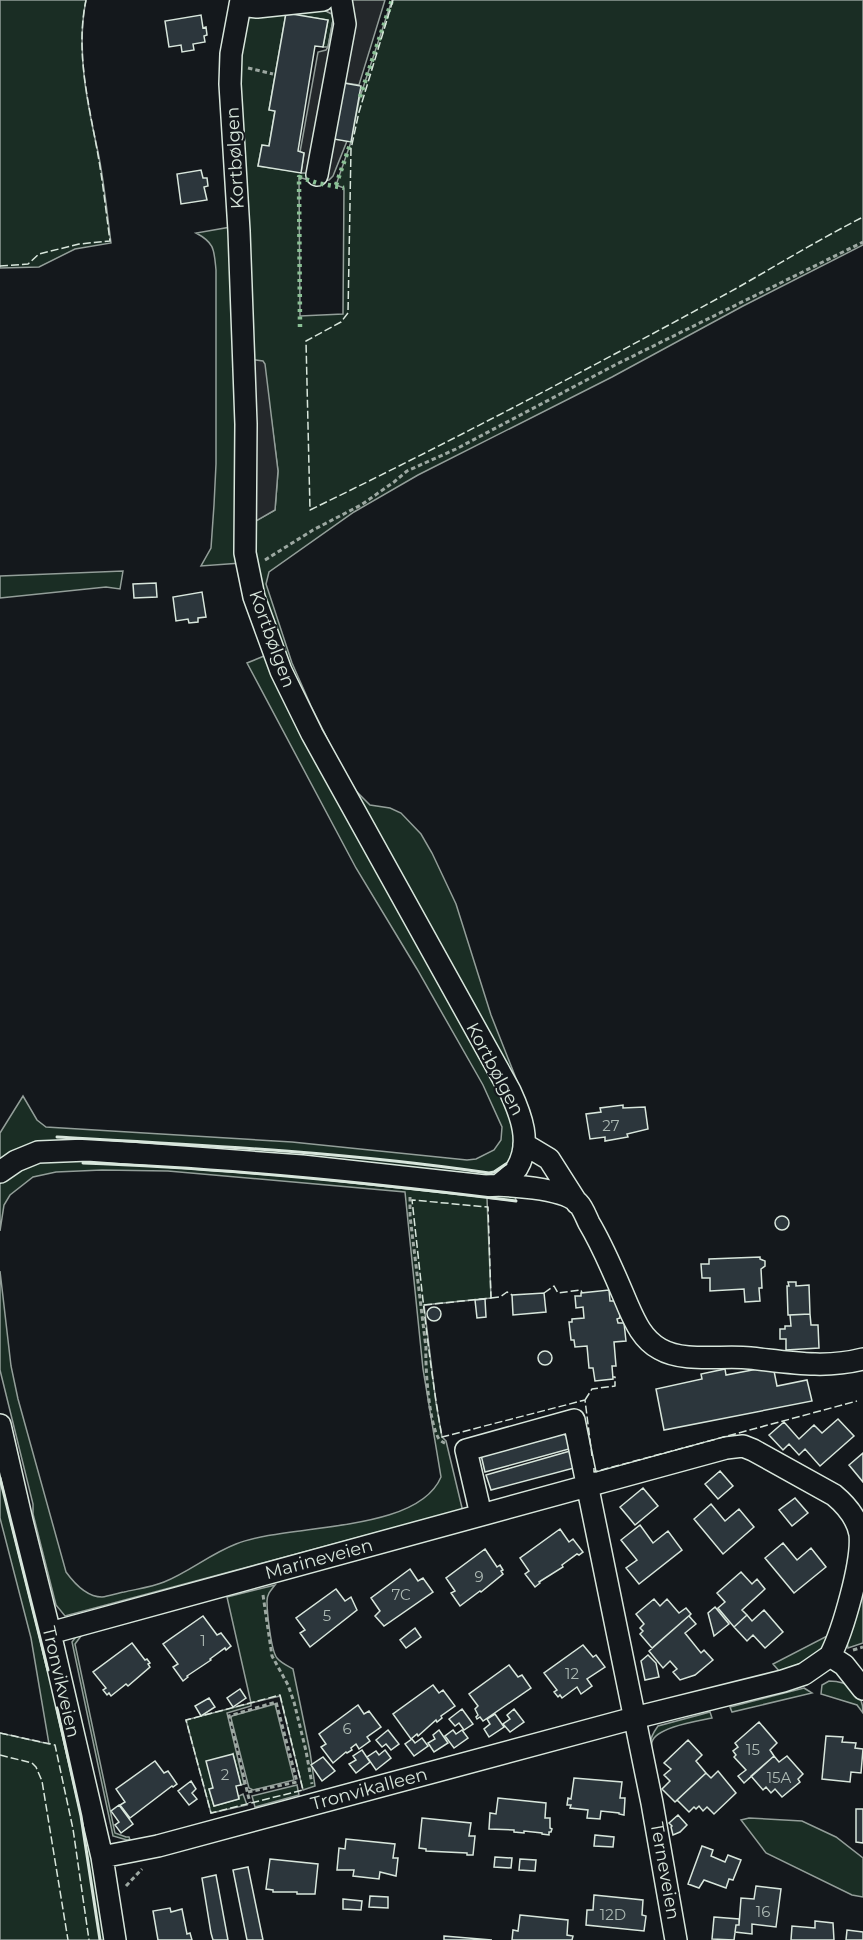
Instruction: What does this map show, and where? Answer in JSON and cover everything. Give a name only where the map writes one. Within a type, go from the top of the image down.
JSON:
[{"type":"street","name":"Kortbølgen","points":[[323,0],[257,7],[241,2],[231,54],[230,84],[240,253],[246,424],[245,553],[262,624],[281,671],[312,734],[510,1091],[520,1114],[524,1129],[524,1144],[516,1170],[499,1185]]},
{"type":"street","points":[[317,175],[345,24],[341,0]]},
{"type":"street","points":[[524,1144],[549,1159],[604,1248],[634,1320],[643,1334],[663,1351],[681,1356],[746,1358],[813,1365],[848,1363],[863,1359]]},
{"type":"street","points":[[0,1172],[16,1161],[38,1152],[88,1150],[248,1161],[499,1185],[560,1194],[578,1203]]},
{"type":"street","points":[[481,1515],[466,1450],[574,1419],[614,1608],[634,1718]]},
{"type":"street","name":"Tronvikveien","points":[[0,1425],[51,1633],[102,1857],[115,1940]]},
{"type":"street","name":"Marineveien","points":[[51,1633],[726,1448],[743,1446],[834,1495],[843,1502],[860,1532],[862,1544],[858,1565],[840,1637],[830,1656]]},
{"type":"street","points":[[830,1656],[844,1665],[863,1689]]},
{"type":"street","name":"Tronvikalleen","points":[[102,1857],[158,1846],[634,1718],[783,1681],[804,1674],[830,1656]]},
{"type":"street","name":"Terneveien","points":[[634,1718],[652,1803],[676,1940]]},
{"type":"path","points":[[248,571],[313,530],[361,505],[406,471],[456,449],[615,365],[863,242]]},
{"type":"path","points":[[410,1196],[410,1216],[426,1348],[425,1369],[435,1428],[439,1439],[444,1443],[466,1450]]},
{"type":"path","points":[[261,1575],[272,1656],[288,1685],[294,1702],[306,1751],[314,1804]]},
{"type":"path","points":[[248,1792],[297,1782],[276,1702],[229,1716],[254,1820]]},
{"type":"green space","points":[[0,0],[86,0],[82,38],[84,76],[102,174],[111,243],[75,249],[39,267],[0,268]]},
{"type":"green space","points":[[392,0],[863,0],[863,245],[743,306],[612,377],[418,475],[354,512],[269,572],[266,584],[292,663],[338,760],[356,791],[370,805],[390,808],[401,813],[421,834],[432,853],[456,904],[491,1015],[519,1086],[317,733],[256,585],[254,522],[275,510],[278,471],[271,417],[249,359],[233,71],[245,17],[316,6],[332,14],[328,47],[323,47],[328,20],[286,13],[269,110],[275,111],[269,146],[262,145],[258,166],[306,173],[314,177],[314,182],[299,177],[300,316],[343,314],[344,188],[336,185],[351,142],[359,100]]},
{"type":"green space","points":[[231,227],[241,563],[201,566],[211,548],[214,505],[216,270],[215,257],[210,244],[196,233]]},
{"type":"green space","points":[[123,571],[120,589],[106,587],[0,598],[0,576]]},
{"type":"green space","points":[[269,654],[520,1130],[513,1162],[495,1178],[185,1151],[0,1165],[0,1133],[23,1096],[37,1120],[46,1127],[292,1142],[467,1160],[476,1159],[494,1150],[501,1140],[502,1127],[483,1085],[356,868],[247,663]]},
{"type":"green space","points":[[95,1156],[515,1196],[516,1201],[487,1198],[491,1298],[424,1305],[442,1437],[446,1441],[463,1512],[386,1530],[65,1616],[56,1605],[0,1370],[0,1271],[11,1366],[18,1399],[66,1572],[77,1585],[91,1595],[102,1597],[159,1584],[226,1548],[259,1537],[349,1524],[379,1518],[406,1509],[427,1495],[441,1477],[423,1369],[405,1192],[168,1171],[56,1172],[33,1177],[10,1195],[4,1205],[0,1231],[0,1177],[18,1165]]},
{"type":"green space","points":[[0,1455],[83,1804],[105,1940],[0,1940],[0,1733],[49,1744],[31,1638],[0,1518]]},
{"type":"green space","points":[[863,1578],[863,1643],[848,1648],[847,1641],[854,1625]]},
{"type":"green space","points":[[275,1585],[268,1594],[267,1601],[271,1640],[277,1658],[293,1669],[315,1786],[303,1790],[280,1696],[251,1703],[227,1597]]},
{"type":"green space","points":[[84,1632],[75,1644],[115,1833],[129,1837],[130,1840],[113,1836],[72,1642],[78,1634]]},
{"type":"green space","points":[[829,1635],[833,1636],[803,1662],[780,1672],[773,1664]]},
{"type":"green space","points":[[829,1681],[843,1683],[854,1689],[861,1699],[863,1713],[857,1705],[821,1694],[822,1685]]},
{"type":"green space","points":[[804,1688],[812,1693],[732,1712],[730,1707]]},
{"type":"green space","points":[[251,1703],[251,1706],[227,1713],[244,1784],[241,1785],[233,1754],[213,1788],[209,1789],[214,1806],[239,1799],[239,1796],[243,1794],[247,1805],[211,1813],[186,1720]]},
{"type":"green space","points":[[275,1704],[294,1780],[253,1790],[249,1788],[231,1718]]},
{"type":"green space","points":[[710,1712],[712,1718],[669,1729],[655,1737],[652,1748],[656,1770],[650,1743],[658,1726]]},
{"type":"green space","points":[[297,1785],[299,1795],[255,1807],[252,1796]]},
{"type":"green space","points":[[749,1818],[802,1821],[836,1837],[863,1858],[863,1897],[852,1895],[766,1853],[741,1820]]},
{"type":"shaded area","points":[[343,0],[385,0],[359,85],[339,82],[328,138],[347,141],[333,176],[329,180],[322,181],[301,173],[304,153],[300,152],[318,52],[328,47],[333,20],[332,14],[316,6]]},
{"type":"shaded area","points":[[249,359],[263,361],[265,364],[278,471],[275,510],[254,522]]},
{"type":"building","points":[[286,13],[328,20],[323,47],[315,46],[298,151],[304,153],[301,173],[258,166],[262,145],[269,146],[275,111],[269,110]]},
{"type":"building","points":[[201,15],[203,28],[206,27],[205,42],[193,44],[194,50],[182,52],[181,45],[169,47],[165,21]]},
{"type":"building","points":[[338,82],[361,86],[351,142],[328,138]]},
{"type":"building","points":[[201,170],[203,178],[207,178],[208,186],[204,187],[207,200],[181,204],[177,174]]},
{"type":"building","points":[[156,583],[157,597],[134,598],[133,584]]},
{"type":"building","points":[[202,592],[206,617],[198,618],[198,622],[189,623],[188,619],[176,621],[173,597]]},
{"type":"building","points":[[623,1105],[623,1108],[645,1107],[648,1129],[627,1134],[628,1137],[605,1141],[605,1137],[590,1139],[586,1114],[601,1112],[600,1108]]},
{"type":"building","points":[[782,1216],[787,1218],[789,1223],[787,1228],[782,1230],[777,1228],[775,1223],[777,1218]]},
{"type":"building","points":[[760,1257],[765,1261],[765,1266],[761,1269],[760,1301],[745,1302],[744,1289],[710,1291],[710,1278],[702,1278],[701,1264],[709,1264],[709,1259]]},
{"type":"building","points":[[788,1282],[796,1282],[796,1286],[809,1285],[810,1314],[788,1315]]},
{"type":"building","points":[[609,1290],[610,1301],[618,1301],[620,1318],[617,1319],[618,1323],[624,1323],[626,1341],[614,1342],[616,1366],[612,1366],[613,1379],[595,1381],[593,1368],[589,1368],[587,1346],[575,1347],[574,1340],[571,1340],[569,1322],[572,1322],[572,1319],[584,1318],[583,1307],[576,1308],[575,1296],[581,1296],[581,1293]]},
{"type":"building","points":[[544,1293],[546,1312],[513,1315],[512,1295]]},
{"type":"building","points":[[485,1299],[486,1317],[477,1318],[475,1300]]},
{"type":"building","points":[[431,1307],[437,1307],[441,1314],[437,1321],[431,1321],[427,1317],[427,1311]]},
{"type":"building","points":[[810,1314],[811,1325],[818,1325],[819,1348],[786,1350],[786,1339],[780,1339],[780,1329],[791,1326],[790,1315]]},
{"type":"building","points":[[542,1351],[548,1351],[552,1358],[548,1365],[542,1365],[538,1361],[538,1355]]},
{"type":"building","points":[[773,1366],[777,1386],[807,1380],[812,1401],[664,1430],[656,1389],[702,1379],[701,1374],[725,1369],[726,1375]]},
{"type":"building","points":[[838,1419],[854,1436],[820,1466],[805,1449],[799,1455],[789,1444],[783,1450],[769,1435],[784,1422],[799,1439],[814,1425],[822,1433]]},
{"type":"building","points":[[565,1432],[569,1449],[485,1472],[481,1455]]},
{"type":"building","points":[[570,1451],[574,1468],[491,1490],[486,1475]]},
{"type":"building","points":[[863,1453],[863,1482],[849,1465]]},
{"type":"building","points":[[720,1471],[733,1486],[718,1499],[705,1484]]},
{"type":"building","points":[[643,1488],[658,1506],[635,1525],[620,1507]]},
{"type":"building","points":[[795,1498],[808,1513],[792,1526],[779,1510]]},
{"type":"building","points":[[711,1504],[725,1521],[739,1509],[754,1527],[723,1554],[694,1519]]},
{"type":"building","points":[[640,1525],[653,1543],[668,1531],[682,1550],[639,1584],[626,1568],[637,1560],[621,1540]]},
{"type":"building","points":[[560,1529],[569,1542],[573,1539],[583,1552],[577,1554],[535,1587],[525,1574],[529,1571],[520,1558]]},
{"type":"building","points":[[783,1543],[797,1560],[811,1548],[826,1567],[794,1593],[765,1558]]},
{"type":"building","points":[[485,1549],[497,1567],[500,1565],[503,1574],[460,1606],[451,1593],[455,1591],[446,1578]]},
{"type":"building","points":[[410,1569],[418,1581],[423,1578],[433,1592],[384,1626],[375,1616],[380,1611],[371,1598]]},
{"type":"building","points":[[741,1572],[752,1584],[757,1579],[765,1589],[742,1610],[747,1615],[734,1627],[718,1608],[725,1602],[717,1593]]},
{"type":"building","points":[[336,1589],[345,1601],[351,1597],[357,1610],[310,1647],[300,1633],[305,1630],[296,1618]]},
{"type":"building","points":[[654,1599],[660,1606],[667,1599],[679,1613],[686,1608],[691,1614],[652,1648],[640,1634],[643,1631],[640,1628],[644,1624],[636,1614]]},
{"type":"building","points":[[715,1607],[729,1624],[714,1636],[708,1613]]},
{"type":"building","points":[[764,1610],[783,1632],[765,1648],[753,1635],[747,1641],[734,1627],[747,1615],[752,1621]]},
{"type":"building","points":[[691,1614],[689,1616],[696,1624],[685,1633],[701,1653],[704,1650],[713,1660],[695,1675],[680,1680],[673,1672],[677,1669],[670,1661],[663,1668],[649,1651]]},
{"type":"building","points":[[203,1616],[217,1635],[221,1633],[231,1646],[226,1650],[225,1648],[183,1681],[173,1667],[178,1664],[163,1644]]},
{"type":"building","points":[[415,1628],[421,1637],[406,1648],[400,1640]]},
{"type":"building","points":[[132,1643],[150,1663],[148,1664],[150,1667],[128,1686],[126,1684],[111,1696],[109,1693],[107,1695],[103,1690],[106,1688],[93,1672]]},
{"type":"building","points":[[583,1645],[593,1657],[596,1655],[605,1667],[587,1679],[592,1686],[581,1694],[577,1687],[562,1698],[560,1695],[558,1697],[554,1692],[557,1690],[544,1673]]},
{"type":"building","points":[[648,1655],[656,1663],[659,1677],[645,1680],[641,1661]]},
{"type":"building","points":[[509,1665],[518,1677],[522,1675],[531,1688],[483,1721],[480,1717],[477,1719],[475,1709],[478,1706],[469,1694]]},
{"type":"building","points":[[433,1685],[439,1693],[443,1690],[455,1706],[441,1716],[442,1718],[437,1722],[436,1720],[418,1736],[417,1734],[411,1739],[393,1714]]},
{"type":"building","points":[[240,1689],[246,1698],[233,1707],[227,1698]]},
{"type":"building","points":[[209,1698],[215,1707],[201,1716],[195,1706]]},
{"type":"building","points":[[358,1705],[364,1714],[369,1711],[381,1727],[367,1737],[370,1741],[359,1749],[356,1744],[351,1748],[352,1750],[333,1763],[321,1747],[326,1744],[319,1734]]},
{"type":"building","points":[[462,1709],[473,1724],[464,1730],[459,1723],[455,1726],[449,1719]]},
{"type":"building","points":[[514,1709],[524,1722],[510,1732],[503,1724],[510,1719],[507,1715]]},
{"type":"building","points":[[495,1714],[504,1727],[489,1737],[484,1729],[490,1724],[487,1719]]},
{"type":"building","points":[[759,1722],[777,1743],[770,1750],[774,1756],[744,1783],[738,1776],[746,1770],[734,1757],[736,1755],[733,1751],[738,1747],[735,1743]]},
{"type":"building","points":[[388,1730],[399,1744],[391,1750],[386,1744],[382,1747],[376,1740]]},
{"type":"building","points":[[439,1730],[448,1743],[434,1752],[428,1743],[435,1739],[433,1735]]},
{"type":"building","points":[[453,1730],[456,1734],[462,1730],[468,1738],[454,1748],[445,1736]]},
{"type":"building","points":[[826,1736],[843,1737],[842,1742],[856,1743],[855,1748],[863,1749],[861,1773],[851,1772],[850,1782],[822,1779]]},
{"type":"building","points":[[422,1738],[428,1746],[414,1756],[405,1744],[412,1739],[415,1743]]},
{"type":"building","points":[[688,1740],[702,1755],[696,1761],[706,1773],[675,1802],[662,1789],[670,1781],[664,1775],[671,1769],[664,1763]]},
{"type":"building","points":[[362,1750],[370,1762],[356,1773],[349,1764],[356,1760],[353,1756]]},
{"type":"building","points":[[385,1750],[391,1758],[376,1770],[367,1757],[376,1751],[379,1755]]},
{"type":"building","points":[[233,1754],[241,1785],[236,1786],[239,1799],[214,1806],[209,1789],[213,1788],[206,1761]]},
{"type":"building","points":[[774,1756],[779,1762],[787,1756],[803,1774],[798,1779],[800,1782],[782,1797],[775,1789],[771,1793],[766,1787],[763,1790],[751,1776]]},
{"type":"building","points":[[323,1757],[335,1771],[322,1781],[311,1765]]},
{"type":"building","points":[[155,1761],[164,1773],[168,1771],[177,1784],[130,1818],[120,1805],[125,1802],[116,1789]]},
{"type":"building","points":[[718,1771],[736,1793],[714,1814],[707,1807],[703,1811],[699,1806],[689,1812],[677,1800],[706,1773],[711,1778]]},
{"type":"building","points":[[574,1778],[622,1782],[620,1798],[625,1798],[624,1815],[601,1811],[600,1819],[587,1818],[588,1810],[570,1808],[571,1805],[567,1805],[568,1798],[571,1799]]},
{"type":"building","points":[[191,1781],[196,1789],[192,1793],[197,1799],[189,1805],[178,1791]]},
{"type":"building","points":[[498,1798],[546,1803],[545,1818],[550,1818],[552,1829],[549,1835],[489,1829],[490,1813],[496,1814]]},
{"type":"building","points":[[119,1805],[133,1824],[121,1833],[115,1825],[119,1822],[111,1811]]},
{"type":"building","points":[[856,1809],[863,1809],[863,1843],[856,1842]]},
{"type":"building","points":[[678,1815],[687,1825],[673,1835],[672,1826],[669,1823]]},
{"type":"building","points":[[422,1818],[471,1823],[469,1836],[475,1836],[473,1855],[426,1851],[426,1849],[419,1848]]},
{"type":"building","points":[[595,1835],[614,1837],[613,1847],[594,1846]]},
{"type":"building","points":[[346,1839],[395,1844],[393,1858],[398,1858],[396,1876],[380,1872],[379,1879],[353,1876],[354,1870],[337,1870],[339,1848],[345,1849]]},
{"type":"building","points":[[702,1846],[713,1850],[711,1856],[725,1862],[728,1855],[741,1860],[733,1880],[729,1879],[726,1888],[704,1880],[699,1888],[688,1884]]},
{"type":"building","points":[[495,1857],[512,1858],[511,1868],[494,1867]]},
{"type":"building","points":[[270,1859],[318,1864],[315,1894],[273,1892],[273,1890],[266,1889]]},
{"type":"building","points":[[520,1859],[536,1860],[535,1871],[519,1870]]},
{"type":"building","points":[[248,1867],[263,1940],[247,1940],[233,1870]]},
{"type":"building","points":[[216,1875],[228,1940],[213,1940],[211,1933],[202,1878]]},
{"type":"building","points":[[756,1886],[781,1889],[776,1927],[752,1924],[752,1934],[735,1932],[736,1925],[739,1925],[741,1898],[754,1899]]},
{"type":"building","points":[[594,1895],[643,1900],[642,1915],[646,1916],[644,1931],[586,1925],[587,1910],[593,1910]]},
{"type":"building","points":[[370,1896],[388,1897],[388,1908],[369,1907]]},
{"type":"building","points":[[343,1899],[362,1901],[361,1910],[343,1909]]},
{"type":"building","points":[[170,1908],[171,1912],[182,1909],[187,1934],[190,1933],[192,1940],[158,1940],[153,1911]]},
{"type":"building","points":[[520,1915],[568,1920],[567,1935],[573,1936],[572,1940],[512,1940],[513,1930],[518,1931]]},
{"type":"building","points":[[714,1917],[739,1919],[734,1940],[712,1939]]},
{"type":"building","points":[[815,1921],[833,1923],[834,1940],[791,1940],[792,1926],[815,1928]]},
{"type":"building","points":[[847,1930],[863,1932],[863,1940],[846,1940]]},
{"type":"building","points":[[444,1936],[492,1940],[444,1940]]},
{"type":"hedge","points":[[360,97],[392,0]]},
{"type":"hedge","points":[[336,185],[351,142]]},
{"type":"hedge","points":[[300,327],[299,177],[344,188]]},
{"type":"fence","points":[[0,266],[28,264],[39,254],[79,244],[110,241],[100,166],[84,78],[82,39],[86,0]]},
{"type":"fence","points":[[393,0],[359,112],[351,149],[348,313],[341,322],[306,341],[310,510],[578,374],[863,217]]},
{"type":"fence","points":[[424,1305],[491,1298],[488,1207],[412,1200],[429,1349],[442,1437],[585,1400],[592,1456]]},
{"type":"fence","points":[[544,1293],[554,1286],[558,1293],[581,1290],[582,1293]]},
{"type":"fence","points":[[491,1298],[500,1297],[507,1292],[512,1295]]},
{"type":"fence","points":[[585,1400],[592,1389],[615,1386],[615,1377],[613,1377]]},
{"type":"fence","points":[[594,1468],[594,1472],[857,1401]]},
{"type":"fence","points":[[280,1695],[303,1790],[211,1813],[186,1720],[280,1695]]},
{"type":"fence","points":[[0,1733],[55,1745],[73,1829],[89,1940]]},
{"type":"fence","points":[[0,1755],[32,1763],[42,1781],[68,1940]]},
{"type":"wall","points":[[57,1137],[327,1154],[489,1173],[506,1164]]},
{"type":"wall","points":[[83,1163],[300,1177],[516,1201]]},
{"type":"wall","points":[[0,1478],[48,1670]]},
{"type":"wall","points":[[57,1708],[81,1816],[100,1940]]}]
